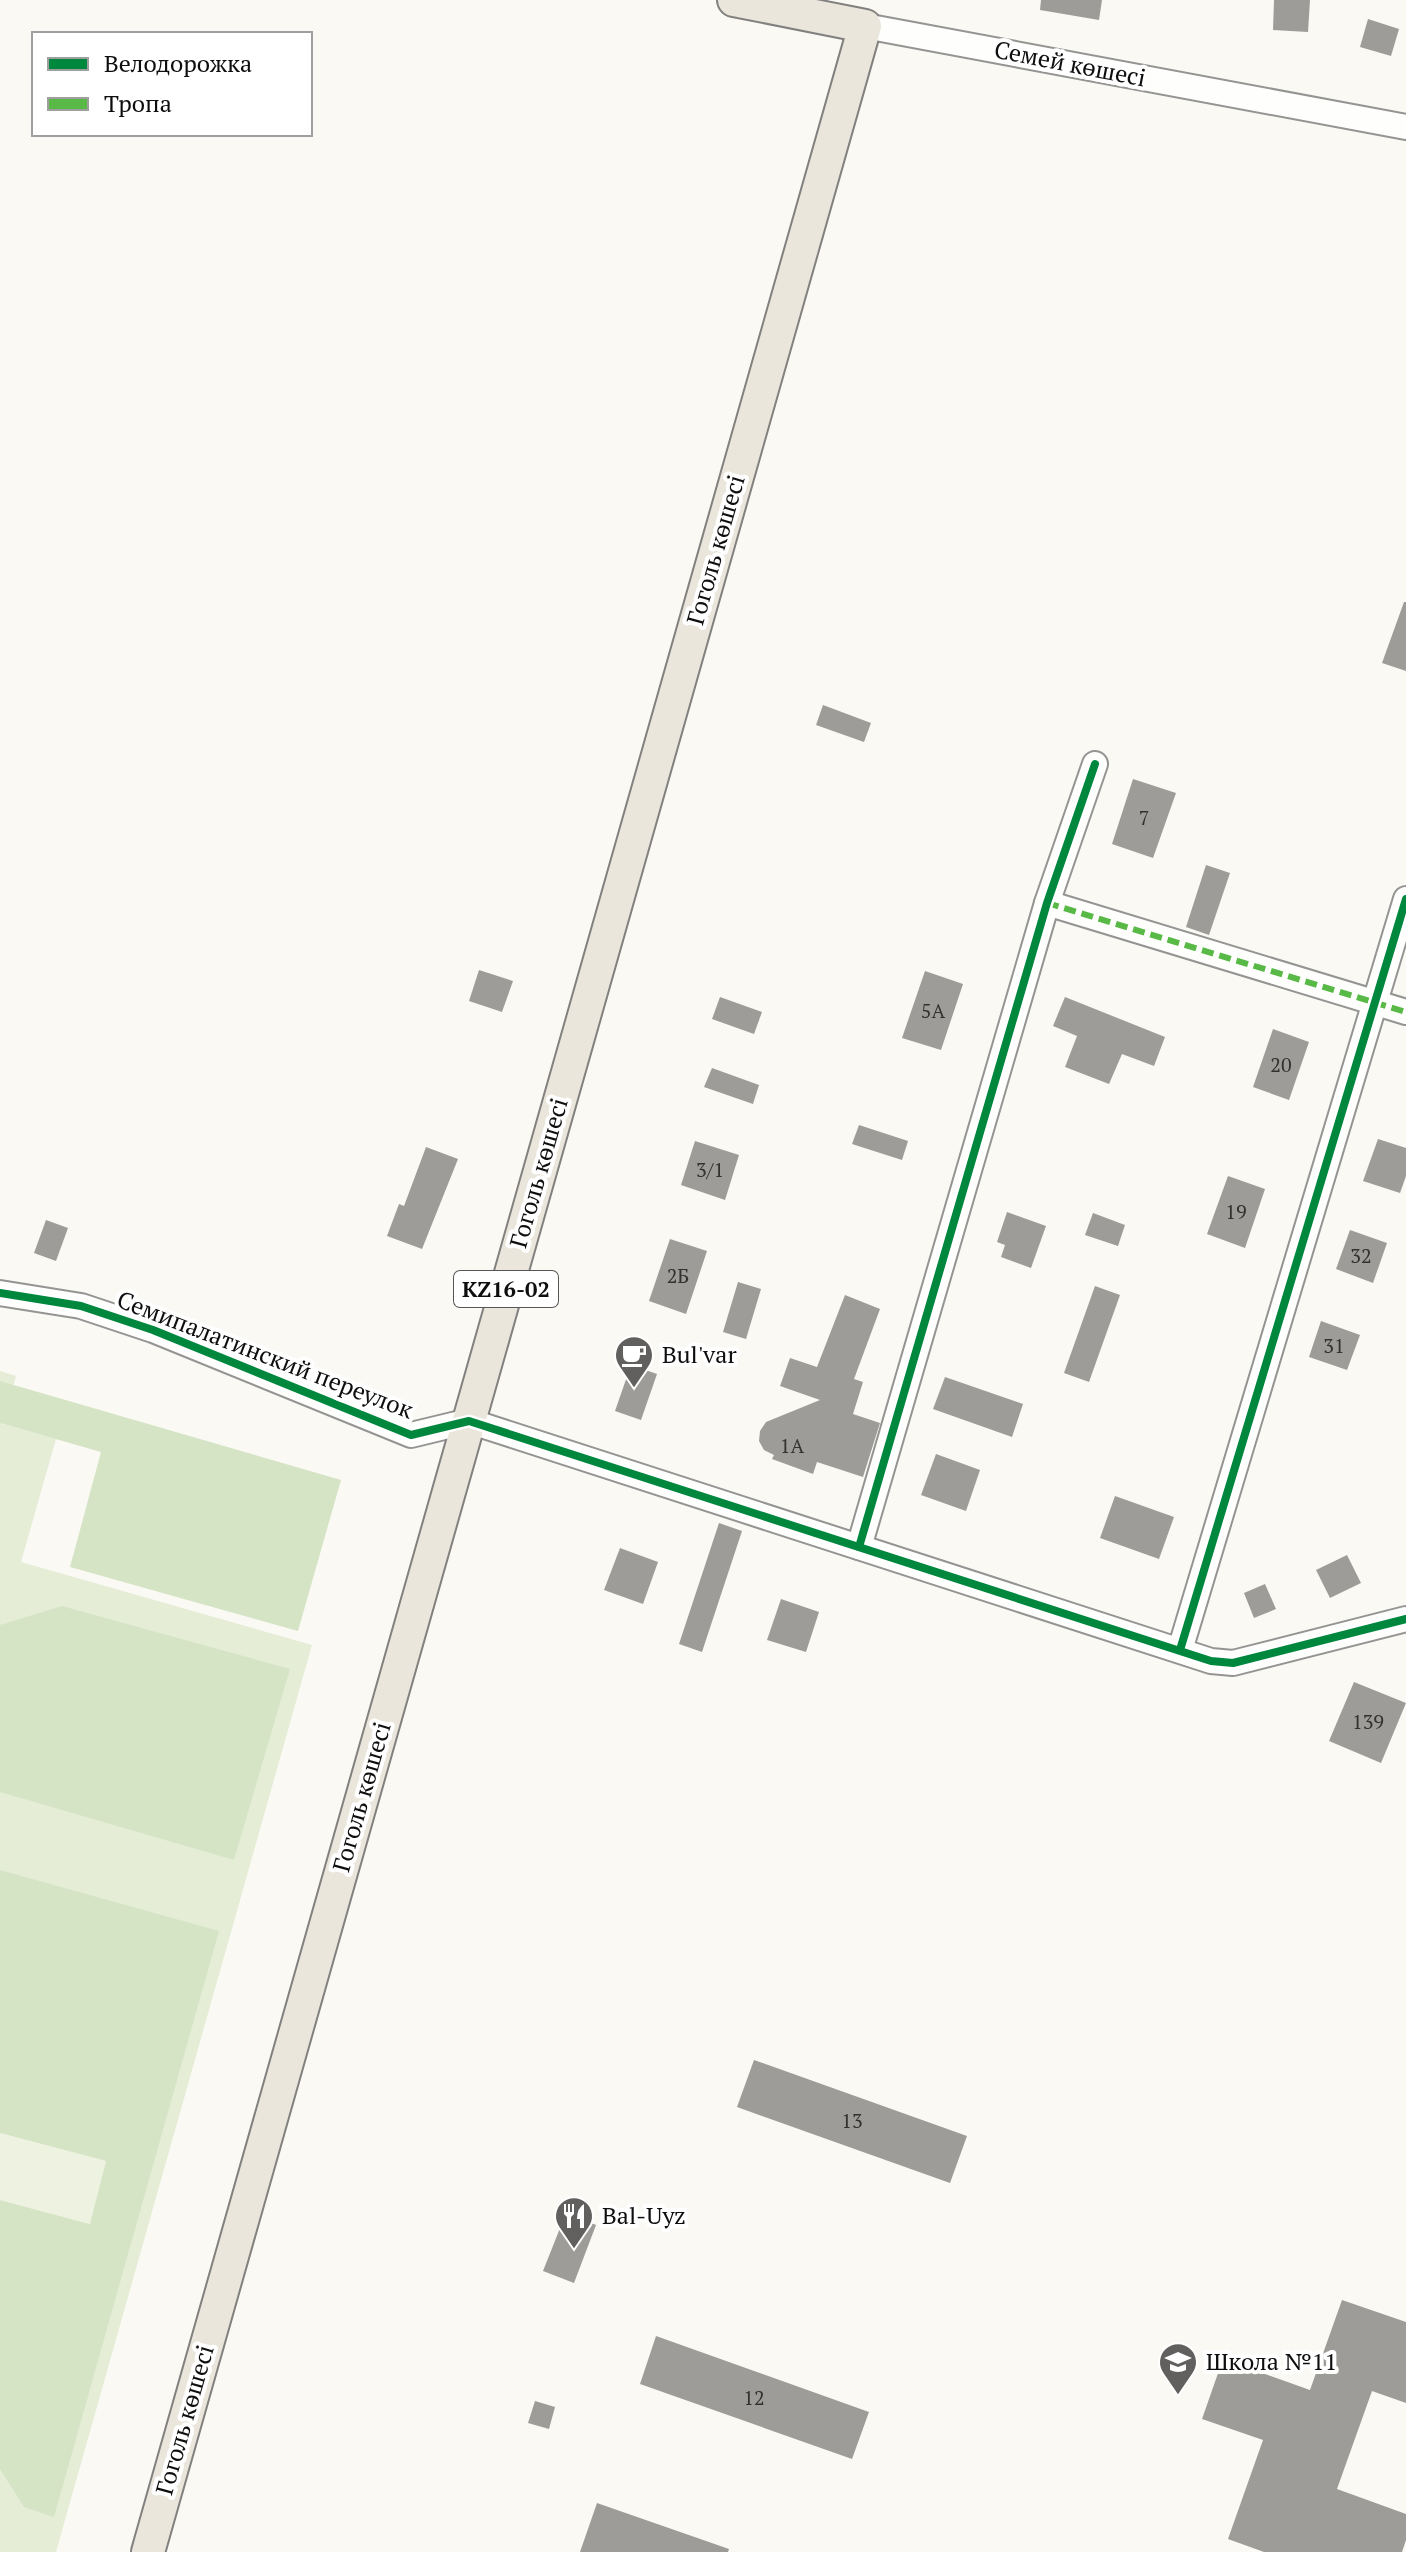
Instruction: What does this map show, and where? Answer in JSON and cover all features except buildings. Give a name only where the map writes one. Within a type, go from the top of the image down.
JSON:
[{"type":"main road","name":"Семей көшесі","points":[[734,0],[865,26]]},
{"type":"main road","name":"Гоголь көшесі","points":[[148,2552],[865,26]]},
{"type":"street","name":"Семей көшесі","points":[[865,26],[1406,127]]},
{"type":"street","points":[[859,1547],[1047,903],[1095,764]]},
{"type":"street","points":[[1180,1650],[1406,899]]},
{"type":"street","points":[[1047,903],[1406,1012]]},
{"type":"street","name":"Семипалатинский переулок","points":[[0,1293],[81,1306],[153,1330],[411,1435],[469,1421]]},
{"type":"street","points":[[469,1421],[1211,1661],[1233,1663],[1406,1619]]},
{"type":"green space","points":[[0,1371],[16,1376],[3,1424],[56,1439],[21,1562],[312,1645],[56,2552],[0,2552]]},
{"type":"green space","points":[[0,1381],[341,1480],[298,1631],[70,1567],[101,1452],[0,1423]]},
{"type":"green space","points":[[62,1606],[290,1669],[234,1860],[0,1792],[0,1625]]},
{"type":"green space","points":[[0,1870],[219,1931],[54,2517],[24,2507],[0,2469],[0,2200],[89,2224],[106,2161],[0,2133]]},
{"type":"green space","points":[[0,2133],[106,2161],[90,2224],[0,2200]]},
{"type":"marked path","points":[[1047,903],[1406,1012]]},
{"type":"cycle path","points":[[859,1547],[1047,903],[1095,764]]},
{"type":"cycle path","points":[[1180,1650],[1406,899]]},
{"type":"cycle path","points":[[0,1293],[81,1306],[153,1330],[411,1435],[469,1421],[1211,1661],[1233,1663],[1406,1619]]},
{"type":"place","name":"Bul'var","points":[[634,1389]]},
{"type":"place","name":"Bal-Uyz","points":[[574,2250]]},
{"type":"place","name":"Школа №11","points":[[1178,2396]]}]
